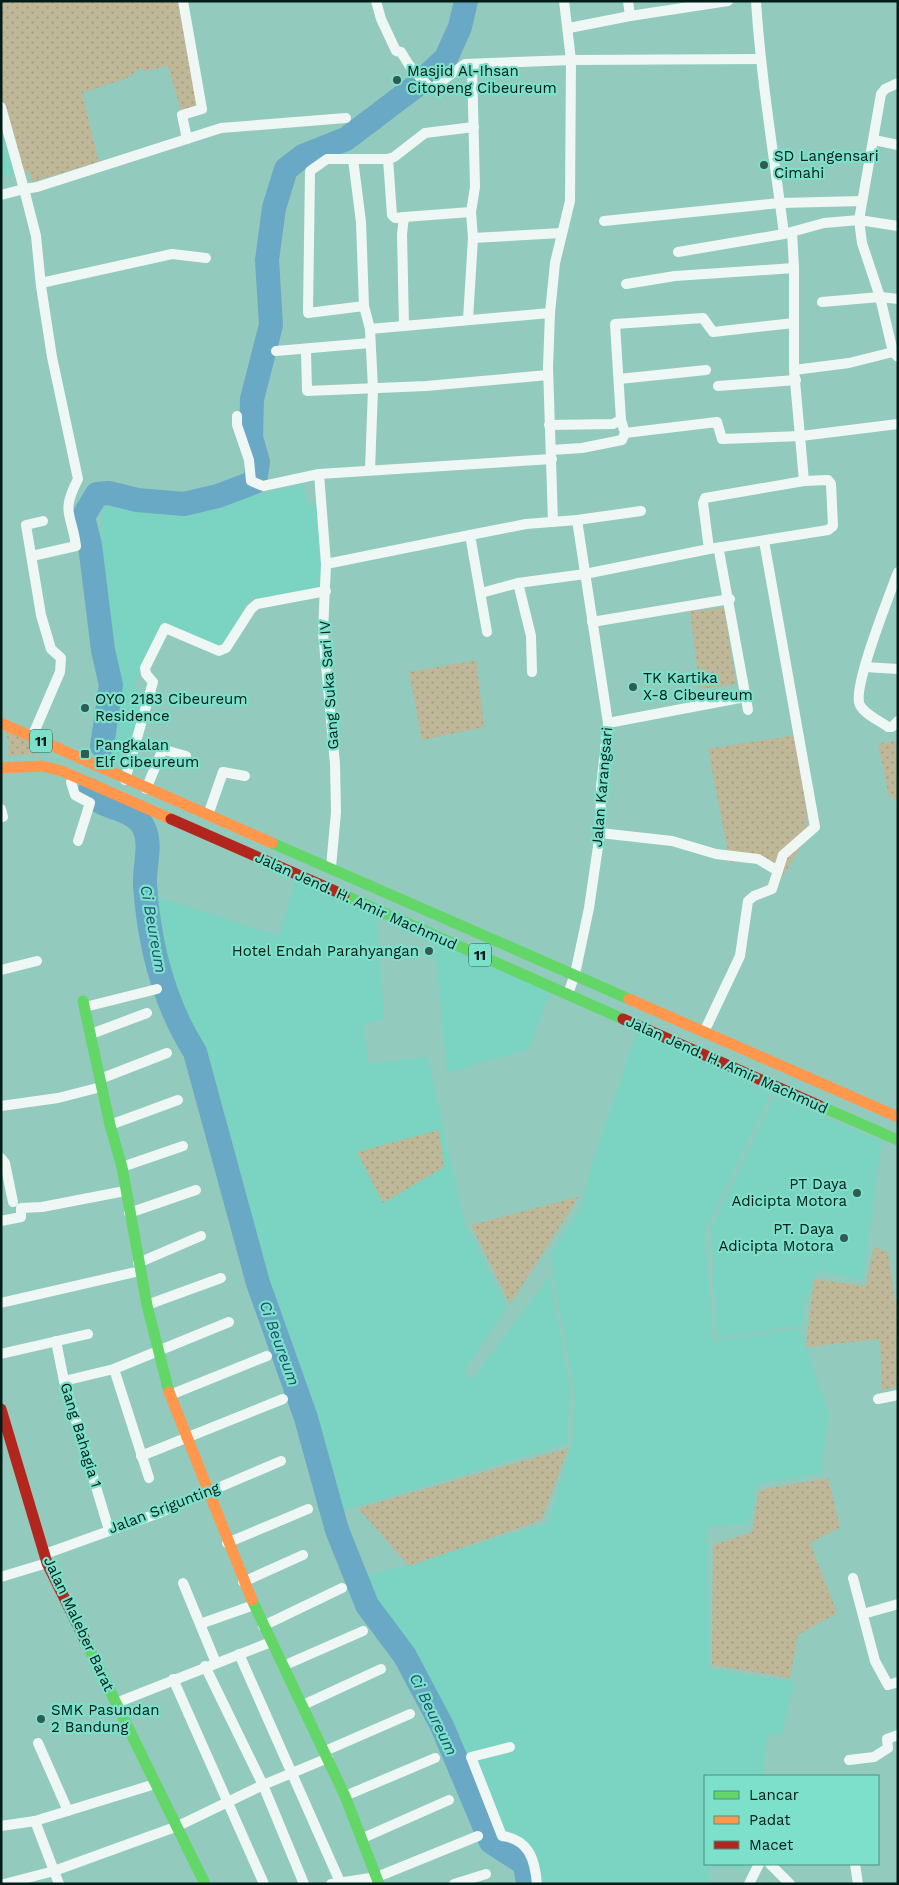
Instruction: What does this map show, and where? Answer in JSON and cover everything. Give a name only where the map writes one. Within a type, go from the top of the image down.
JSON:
[{"type":"main road","name":"11","points":[[1,723],[32,736]]},
{"type":"main road","name":"Jalan Jend. H. Amir Machmud","points":[[32,736],[125,780],[331,867],[898,1117]]},
{"type":"main road","name":"Jalan Jend. H. Amir Machmud","points":[[1,768],[42,766],[62,771],[898,1140]]},
{"type":"main road","points":[[84,1004],[100,1083],[122,1167],[147,1305],[170,1395],[243,1582],[326,1754],[364,1838],[378,1880]]},
{"type":"main road","name":"Jalan Maleber Barat","points":[[1,1409],[46,1558],[205,1884]]},
{"type":"street","points":[[183,1],[202,109],[182,115],[187,138]]},
{"type":"street","points":[[376,1],[381,19],[396,51],[401,52],[431,89],[466,64],[571,60],[760,59]]},
{"type":"street","points":[[553,522],[548,375],[550,313],[555,263],[570,201],[571,60],[564,1]]},
{"type":"street","points":[[628,1],[630,16]]},
{"type":"street","points":[[568,28],[630,16],[728,1]]},
{"type":"street","points":[[756,1],[760,59],[780,203],[788,233],[794,268],[794,370],[804,481]]},
{"type":"street","points":[[468,319],[473,238],[471,212],[475,187],[472,65]]},
{"type":"street","points":[[794,370],[849,363],[896,354],[862,243],[859,220],[881,94],[885,89],[898,83]]},
{"type":"street","points":[[1,107],[36,236],[41,283],[60,395],[78,479],[70,495],[68,509],[75,546],[32,556]]},
{"type":"street","points":[[1,195],[37,187],[221,128],[346,118]]},
{"type":"street","points":[[364,306],[308,313],[310,171],[324,160],[388,159],[394,157],[425,133],[474,127]]},
{"type":"street","points":[[874,140],[898,145]]},
{"type":"street","points":[[353,159],[361,222],[364,306],[370,328],[373,388],[370,470]]},
{"type":"street","points":[[388,159],[392,215],[395,218],[471,212]]},
{"type":"street","points":[[604,221],[780,203],[862,201]]},
{"type":"street","points":[[404,217],[402,234],[404,326]]},
{"type":"street","points":[[678,252],[788,233],[824,222],[859,220],[898,226]]},
{"type":"street","points":[[473,238],[561,233]]},
{"type":"street","points":[[41,283],[172,254],[206,258]]},
{"type":"street","points":[[626,284],[676,276],[794,268]]},
{"type":"street","points":[[822,302],[880,297],[898,299]]},
{"type":"street","points":[[370,328],[550,313]]},
{"type":"street","points":[[626,434],[621,420],[615,324],[703,318],[713,332],[794,323]]},
{"type":"street","points":[[276,351],[306,350],[370,343]]},
{"type":"street","points":[[306,350],[307,391],[548,375]]},
{"type":"street","points":[[619,379],[706,370]]},
{"type":"street","points":[[718,386],[796,380]]},
{"type":"street","points":[[237,416],[237,425],[249,460],[251,481],[262,486],[319,474],[551,455],[622,440],[626,434],[717,422],[722,439],[801,436],[898,424]]},
{"type":"street","points":[[549,425],[613,424],[621,420]]},
{"type":"street","name":"Gang Suka Sari IV","points":[[319,474],[326,564],[323,632],[336,764],[336,803],[331,867]]},
{"type":"street","points":[[481,593],[518,583],[585,574],[714,550],[832,529],[831,484],[828,480],[804,481],[705,498],[704,503],[714,550],[730,599],[748,710]]},
{"type":"street","points":[[326,564],[526,524],[577,520],[641,511]]},
{"type":"street","name":"Jalan Karangsari","points":[[568,994],[589,908],[600,833],[601,787],[608,723],[577,520]]},
{"type":"street","points":[[32,736],[60,672],[61,658],[50,649],[41,615],[26,525],[43,521]]},
{"type":"street","points":[[470,535],[487,632]]},
{"type":"street","points":[[704,1032],[740,956],[748,902],[754,896],[772,889],[782,855],[813,830],[815,824],[793,713],[764,541]]},
{"type":"street","points":[[897,577],[860,682],[859,702],[861,708],[888,727],[892,727],[898,721]]},
{"type":"street","points":[[518,583],[531,636],[532,672]]},
{"type":"street","points":[[125,780],[153,682],[146,674],[145,668],[166,628],[219,651],[226,648],[251,609],[257,604],[326,592]]},
{"type":"street","points":[[592,622],[730,599]]},
{"type":"street","points":[[865,668],[898,669]]},
{"type":"street","points":[[608,723],[745,696]]},
{"type":"street","points":[[146,789],[162,751],[165,750],[186,756]]},
{"type":"street","points":[[208,815],[223,772],[245,776]]},
{"type":"street","points":[[74,776],[71,782],[75,795],[90,803],[78,841]]},
{"type":"street","points":[[600,833],[672,841],[716,854],[758,859],[778,870]]},
{"type":"street","points":[[1,970],[37,961]]},
{"type":"street","points":[[84,1004],[157,988]]},
{"type":"street","points":[[91,1034],[147,1013]]},
{"type":"street","points":[[1,1106],[58,1098],[100,1083],[167,1053]]},
{"type":"street","points":[[110,1125],[178,1100]]},
{"type":"street","points":[[122,1167],[183,1146]]},
{"type":"street","points":[[1,1158],[5,1163],[14,1202]]},
{"type":"street","points":[[129,1213],[196,1190]]},
{"type":"street","points":[[1,1221],[21,1217],[21,1208],[42,1207],[125,1191]]},
{"type":"street","points":[[1,1303],[139,1267],[201,1236]]},
{"type":"street","points":[[147,1305],[221,1278]]},
{"type":"street","points":[[64,1381],[114,1369],[229,1322]]},
{"type":"street","points":[[1,1354],[88,1334]]},
{"type":"street","name":"Gang Bahagia 1","points":[[56,1341],[64,1381],[109,1530]]},
{"type":"street","points":[[170,1395],[267,1356]]},
{"type":"street","points":[[114,1369],[149,1478]]},
{"type":"street","points":[[878,1399],[898,1395]]},
{"type":"street","points":[[141,1456],[283,1400]]},
{"type":"street","name":"Jalan Srigunting","points":[[1,1576],[109,1530],[159,1514],[281,1460]]},
{"type":"street","points":[[227,1544],[308,1509]]},
{"type":"street","points":[[243,1582],[303,1555]]},
{"type":"street","points":[[853,1578],[875,1661],[888,1685],[898,1682]]},
{"type":"street","points":[[183,1583],[216,1662]]},
{"type":"street","points":[[263,1626],[342,1588]]},
{"type":"street","points":[[863,1614],[898,1604]]},
{"type":"street","points":[[200,1624],[254,1605]]},
{"type":"street","points":[[283,1666],[362,1631]]},
{"type":"street","points":[[116,1703],[205,1666],[271,1642]]},
{"type":"street","points":[[240,1654],[336,1883],[378,1880],[478,1836]]},
{"type":"street","points":[[205,1666],[263,1785],[304,1884]]},
{"type":"street","points":[[303,1705],[381,1669]]},
{"type":"street","points":[[173,1679],[264,1884]]},
{"type":"street","points":[[4,1884],[54,1871],[178,1826],[410,1714]]},
{"type":"street","points":[[849,1760],[874,1757],[888,1748],[887,1739],[898,1734]]},
{"type":"street","points":[[38,1743],[68,1811]]},
{"type":"street","points":[[510,1746],[471,1757],[502,1836],[525,1845],[536,1864],[537,1884]]},
{"type":"street","points":[[345,1796],[435,1758]]},
{"type":"street","points":[[1,1826],[35,1821],[155,1784]]},
{"type":"street","points":[[364,1838],[449,1800]]},
{"type":"street","points":[[35,1821],[59,1884]]},
{"type":"street","points":[[749,1884],[758,1865]]},
{"type":"street","points":[[771,1865],[790,1884]]},
{"type":"street","points":[[855,1865],[858,1884]]},
{"type":"street","points":[[454,1884],[486,1874]]},
{"type":"shaded area","points":[[1,1],[179,1],[197,106],[182,114],[168,66],[145,71],[141,68],[127,78],[82,93],[99,162],[32,182],[28,171],[18,173],[1,108]]},
{"type":"shaded area","points":[[1,125],[14,173],[1,178]]},
{"type":"shaded area","points":[[303,484],[307,503],[320,503],[328,587],[249,600],[220,654],[168,626],[135,681],[145,715],[127,767],[102,753],[118,703],[100,562],[102,507],[192,511]]},
{"type":"shaded area","points":[[724,608],[736,684],[700,689],[690,611]]},
{"type":"shaded area","points":[[476,660],[484,727],[422,740],[409,672]]},
{"type":"shaded area","points":[[4,728],[45,753],[8,756],[9,743]]},
{"type":"shaded area","points":[[796,735],[807,813],[806,839],[782,877],[758,859],[730,862],[708,749]]},
{"type":"shaded area","points":[[898,741],[898,801],[889,796],[878,743]]},
{"type":"shaded area","points":[[296,879],[377,918],[384,1020],[364,1022],[368,1064],[428,1057],[464,1221],[507,1308],[464,1371],[472,1380],[550,1276],[570,1389],[567,1443],[338,1512],[323,1475],[323,1448],[277,1316],[237,1190],[200,1052],[187,1034],[169,986],[151,895],[279,936]]},
{"type":"shaded area","points":[[434,937],[550,992],[529,1049],[447,1073]]},
{"type":"shaded area","points":[[638,1030],[771,1094],[705,1230],[713,1341],[800,1329],[829,1415],[821,1473],[757,1484],[749,1524],[707,1526],[709,1669],[794,1682],[782,1734],[767,1735],[763,1775],[704,1775],[704,1865],[756,1865],[755,1868],[710,1868],[708,1884],[542,1884],[534,1854],[502,1839],[435,1709],[361,1578],[548,1523],[572,1444],[575,1395],[550,1255],[581,1208],[593,1160]]},
{"type":"shaded area","points":[[775,1096],[882,1141],[863,1280],[818,1271],[804,1305],[803,1325],[717,1338],[711,1228]]},
{"type":"shaded area","points":[[439,1130],[444,1167],[383,1203],[357,1152]]},
{"type":"shaded area","points":[[578,1197],[570,1211],[510,1304],[471,1225]]},
{"type":"shaded area","points":[[874,1247],[888,1252],[895,1301],[898,1301],[898,1387],[882,1390],[880,1339],[806,1347],[814,1279],[866,1286]]},
{"type":"shaded area","points":[[568,1448],[542,1520],[409,1566],[358,1508]]},
{"type":"shaded area","points":[[828,1478],[840,1527],[810,1543],[837,1613],[798,1635],[790,1678],[712,1665],[713,1545],[752,1532],[759,1490]]},
{"type":"waterway","name":"Ci Beureum","points":[[102,746],[111,685],[103,650],[90,545],[83,517],[97,494],[109,493],[137,500],[184,504],[218,496],[255,482],[258,462],[251,437],[252,399],[271,325],[267,260],[274,208],[286,169],[303,156],[346,139],[416,86],[446,58],[460,27],[466,1]]},
{"type":"waterway","name":"Ci Beureum","points":[[90,790],[99,801],[132,815],[144,828],[148,848],[145,878],[147,907],[154,950],[160,972],[175,1013],[195,1052],[258,1283],[306,1418],[337,1530],[367,1605],[405,1656],[442,1726],[491,1842],[525,1864],[528,1884]]},
{"type":"traffic: fast","points":[[272,843],[629,999]]},
{"type":"traffic: fast","points":[[344,895],[623,1019]]},
{"type":"traffic: fast","points":[[83,1001],[110,1125],[122,1167],[147,1305],[169,1392]]},
{"type":"traffic: fast","points":[[820,1106],[898,1140]]},
{"type":"traffic: fast","points":[[252,1600],[345,1796],[379,1884]]},
{"type":"traffic: fast","points":[[86,1642],[205,1884]]},
{"type":"traffic: slow","points":[[1,723],[272,843]]},
{"type":"traffic: slow","points":[[1,768],[42,766],[62,771],[171,819]]},
{"type":"traffic: slow","points":[[629,999],[898,1117]]},
{"type":"traffic: slow","points":[[169,1392],[252,1600]]},
{"type":"traffic: jam","points":[[171,819],[344,895]]},
{"type":"traffic: jam","points":[[623,1019],[820,1106]]},
{"type":"traffic: jam","points":[[1,1409],[47,1563],[86,1642]]},
{"type":"place","name":"Masjid Al-Ihsan Citopeng Cibeureum","points":[[397,80]]},
{"type":"place","name":"SD Langensari Cimahi","points":[[764,165]]},
{"type":"place","name":"TK Kartika X-8 Cibeureum","points":[[633,687]]},
{"type":"place","name":"OYO 2183 Cibeureum Residence","points":[[85,708]]},
{"type":"place","name":"Pangkalan Elf Cibeureum","points":[[85,754]]},
{"type":"place","name":"Hotel Endah Parahyangan","points":[[429,951]]},
{"type":"place","name":"PT Daya Adicipta Motora","points":[[857,1193]]},
{"type":"place","name":"PT. Daya Adicipta Motora","points":[[844,1238]]},
{"type":"place","name":"SMK Pasundan 2 Bandung","points":[[41,1719]]}]
